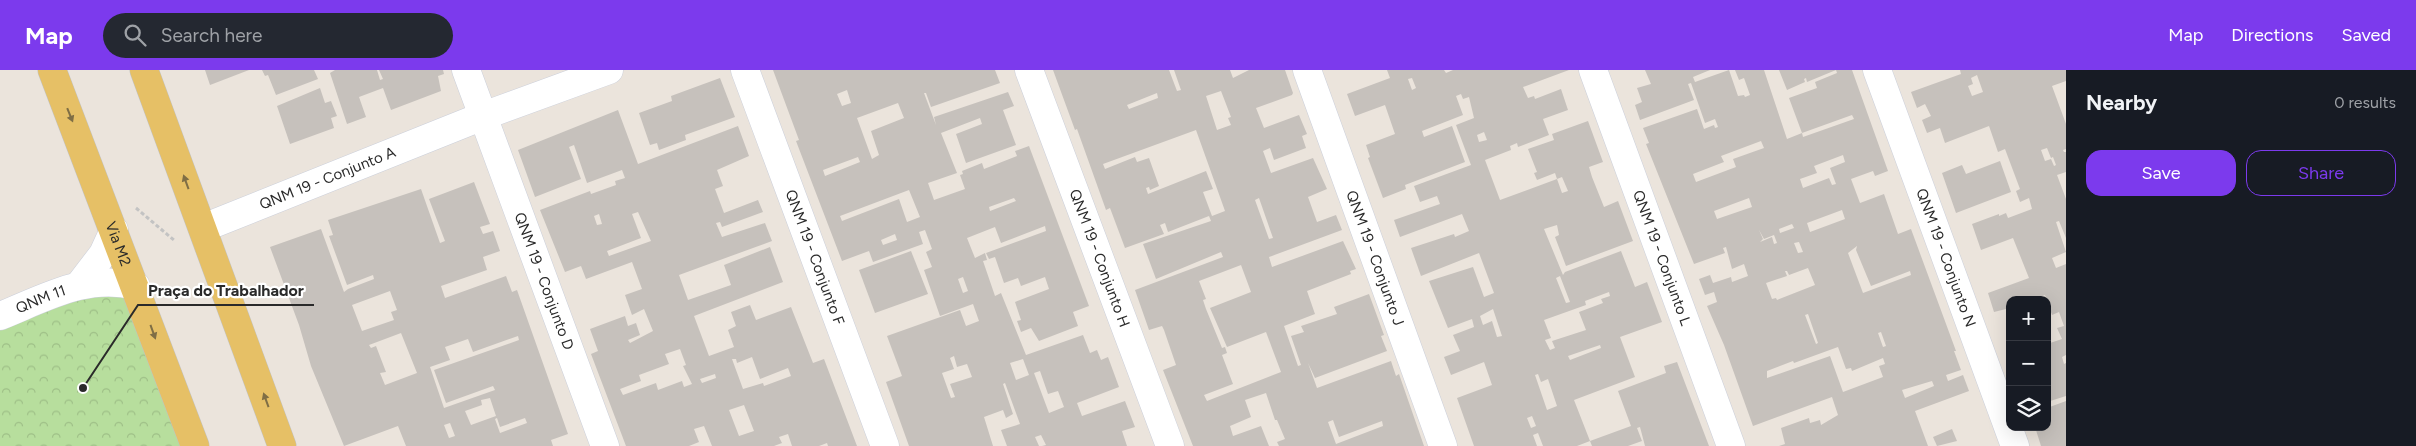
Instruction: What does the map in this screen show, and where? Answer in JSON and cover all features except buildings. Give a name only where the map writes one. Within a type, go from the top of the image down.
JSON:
[{"type":"main road","name":"Via M2","points":[[52,70],[136,286],[195,446]]},
{"type":"main road","points":[[144,70],[282,446]]},
{"type":"street","name":"QNM 19 - Conjunto D","points":[[466,70],[605,446]]},
{"type":"street","name":"QNM 19 - Conjunto A","points":[[203,228],[483,116],[609,70]]},
{"type":"street","name":"QNM 19 - Conjunto F","points":[[745,70],[885,446]]},
{"type":"street","name":"QNM 19 - Conjunto H","points":[[1029,70],[1170,446]]},
{"type":"street","name":"QNM 19 - Conjunto J","points":[[1307,70],[1443,446]]},
{"type":"street","name":"QNM 19 - Conjunto L","points":[[1593,70],[1731,446]]},
{"type":"street","name":"QNM 19 - Conjunto N","points":[[1877,70],[2015,446]]},
{"type":"street","name":"QNM 11","points":[[80,284],[103,254],[114,230]]},
{"type":"street","name":"QNM 11","points":[[0,316],[80,284],[120,282],[136,286]]},
{"type":"path","points":[[130,204],[183,247]]},
{"type":"green space","points":[[103,285],[122,287],[188,446],[0,446],[0,330]]},
{"type":"place","name":"Praça do Trabalhador","points":[[83,388]]}]
